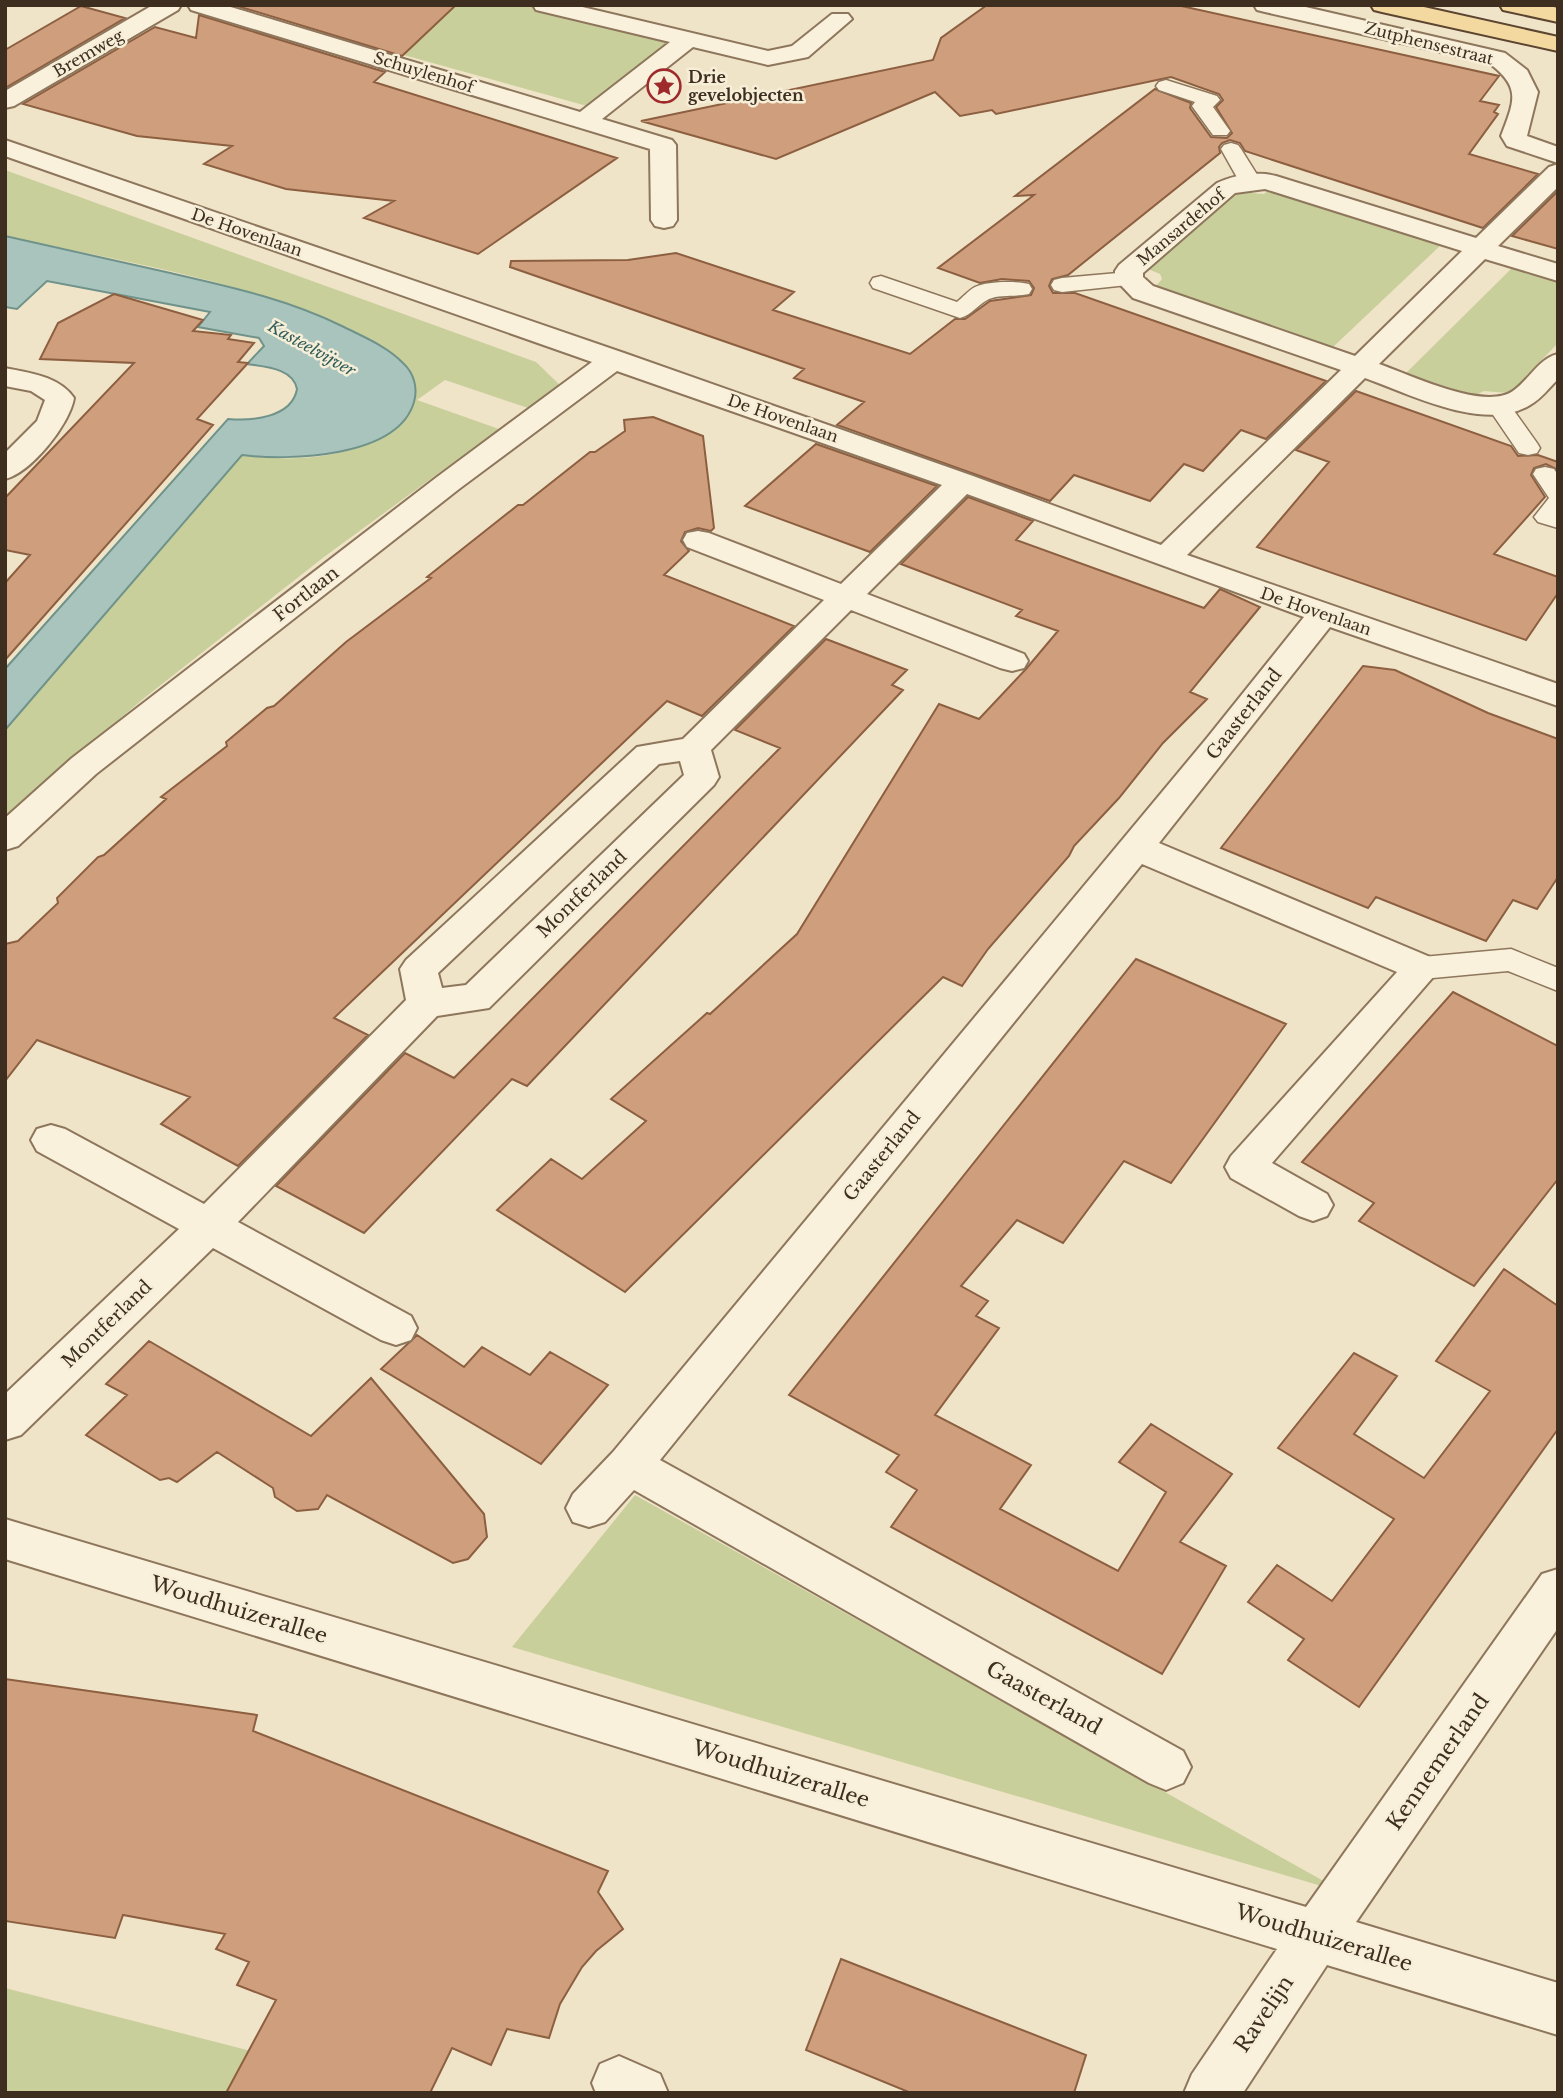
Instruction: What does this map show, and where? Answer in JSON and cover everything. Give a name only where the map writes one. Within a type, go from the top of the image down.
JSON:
[{"type":"main road","name":"Zutphensestraat","points":[[1382,5],[1558,44]]},
{"type":"main road","points":[[1511,5],[1558,15]]},
{"type":"street","name":"Bremweg","points":[[5,101],[170,5]]},
{"type":"street","name":"Schuylenhof","points":[[199,5],[663,145],[664,220]]},
{"type":"street","points":[[263,24],[293,5]]},
{"type":"street","points":[[544,5],[756,57],[781,57],[804,49],[840,19]]},
{"type":"street","name":"Zutphensestraat","points":[[1265,5],[1497,58],[1516,71],[1526,94],[1514,136],[1516,141],[1557,169]]},
{"type":"street","points":[[585,120],[687,40]]},
{"type":"street","name":"De Hovenlaan","points":[[5,146],[962,482],[1166,558],[1558,696]]},
{"type":"street","points":[[1166,558],[1482,248],[1557,169]]},
{"type":"street","points":[[1250,181],[1281,185],[1558,273]]},
{"type":"street","name":"Mansardehof","points":[[1250,181],[1226,188],[1135,264],[1129,271],[1129,279],[1143,292],[1468,404],[1499,406],[1524,399],[1558,362]]},
{"type":"street","name":"Fortlaan","points":[[5,838],[84,766],[437,492],[614,359]]},
{"type":"street","points":[[5,377],[36,383],[51,389],[60,398],[60,409],[54,420],[5,470]]},
{"type":"street","points":[[426,1003],[419,969],[649,755],[693,748],[962,482]]},
{"type":"street","points":[[698,540],[1012,661]]},
{"type":"street","name":"Gaasterland","points":[[589,1508],[629,1465],[1136,847],[1324,613]]},
{"type":"street","name":"Montferland","points":[[5,1422],[209,1226],[426,1003],[476,998],[702,777],[693,748]]},
{"type":"street","points":[[1136,847],[1422,968],[1245,1167],[1313,1205]]},
{"type":"street","points":[[51,1140],[396,1328]]},
{"type":"street","name":"Gaasterland","points":[[629,1465],[1166,1767]]},
{"type":"street","name":"Woudhuizerallee","points":[[5,1539],[1558,2009]]},
{"type":"street","name":"Kennemerland","points":[[1317,1935],[1558,1589]]},
{"type":"street","name":"Ravelijn","points":[[1212,2093],[1317,1935]]},
{"type":"lane","points":[[1166,86],[1210,100],[1202,106],[1220,131]]},
{"type":"lane","points":[[1231,149],[1250,181]]},
{"type":"lane","points":[[1062,285],[1129,279]]},
{"type":"lane","points":[[881,283],[960,311],[983,292],[1021,289]]},
{"type":"lane","points":[[1499,406],[1528,449]]},
{"type":"lane","points":[[1558,503],[1547,517],[1558,521]]},
{"type":"lane","points":[[1422,968],[1511,960],[1558,980]]},
{"type":"green space","points":[[320,5],[526,5],[671,42],[587,106],[393,52]]},
{"type":"green space","points":[[5,170],[536,362],[561,386],[528,408],[445,380],[417,400],[499,429],[324,557],[143,699],[5,817],[5,730],[242,455],[305,458],[330,455],[366,444],[402,421],[412,406],[415,391],[410,375],[396,358],[372,342],[330,321],[286,304],[193,277],[5,236]]},
{"type":"green space","points":[[1270,189],[1442,244],[1332,348],[1156,286],[1162,279],[1160,274],[1148,269],[1150,266],[1239,192],[1264,194]]},
{"type":"green space","points":[[1513,267],[1558,281],[1558,343],[1515,388],[1507,393],[1484,391],[1474,396],[1406,373]]},
{"type":"green space","points":[[635,1495],[1345,1893],[512,1647]]},
{"type":"green space","points":[[5,1988],[415,2093],[5,2093]]},
{"type":"water","name":"Kasteelvijver","points":[[5,236],[257,294],[323,317],[390,352],[410,371],[416,391],[414,402],[404,421],[387,435],[365,445],[312,456],[242,455],[5,730],[5,669],[228,419],[259,418],[279,412],[294,399],[297,389],[290,377],[284,373],[247,364],[264,346],[259,338],[198,327],[210,312],[47,281],[17,309],[5,307]]},
{"type":"building","points":[[234,5],[456,5],[402,56]]},
{"type":"building","points":[[987,5],[1177,5],[1499,76],[1480,101],[1499,105],[1494,112],[1498,114],[1469,154],[1538,174],[1483,228],[1245,151],[1240,143],[1230,140],[1222,143],[1219,147],[1220,153],[1068,275],[1052,279],[1049,286],[1053,293],[1075,293],[1326,381],[1266,439],[1241,430],[1203,471],[1184,464],[1150,501],[1074,475],[1050,501],[837,425],[864,402],[794,378],[804,369],[510,267],[511,261],[628,260],[676,253],[794,292],[773,310],[910,354],[955,319],[965,319],[990,301],[1031,295],[1034,288],[1029,281],[1002,279],[980,283],[938,268],[1034,195],[1015,196],[1155,89],[1191,103],[1190,108],[1211,137],[1227,138],[1232,133],[1216,107],[1223,100],[1219,94],[1171,77],[996,114],[992,110],[960,116],[935,92],[776,159],[641,121],[933,60],[941,38]]},
{"type":"building","points":[[81,6],[125,18],[5,88],[5,50]]},
{"type":"building","points":[[199,15],[385,72],[374,82],[617,158],[478,254],[364,218],[394,201],[286,189],[204,164],[232,146],[137,136],[23,104],[155,27],[196,38]]},
{"type":"building","points":[[1558,191],[1558,249],[1512,236]]},
{"type":"building","points":[[114,294],[203,320],[193,331],[231,335],[228,339],[254,343],[238,362],[248,363],[197,419],[213,425],[5,660],[5,583],[30,555],[5,550],[5,498],[134,363],[40,359],[58,323]]},
{"type":"building","points":[[1356,391],[1511,446],[1518,456],[1538,455],[1558,462],[1558,470],[1546,464],[1534,468],[1531,475],[1545,497],[1494,554],[1558,577],[1558,593],[1526,640],[1257,547],[1329,462],[1296,450]]},
{"type":"building","points":[[653,417],[703,436],[714,528],[711,531],[698,528],[685,532],[681,541],[689,551],[664,575],[794,626],[702,716],[667,701],[334,1018],[368,1035],[238,1166],[161,1124],[190,1097],[37,1040],[5,1081],[5,944],[18,941],[58,903],[57,898],[98,857],[104,855],[166,799],[161,797],[227,746],[226,742],[267,708],[274,706],[346,642],[431,578],[427,577],[518,505],[523,505],[590,452],[595,452],[625,431],[624,420]]},
{"type":"building","points":[[816,444],[937,486],[870,552],[745,506]]},
{"type":"building","points":[[968,497],[1033,521],[1016,540],[1204,608],[1220,589],[1260,607],[1190,692],[1207,699],[1163,743],[1119,798],[1074,846],[1069,856],[988,949],[962,986],[943,977],[625,1292],[497,1210],[551,1159],[582,1179],[646,1121],[611,1099],[707,1013],[710,1014],[797,934],[939,704],[979,719],[1058,631],[1016,616],[1022,610],[901,564]]},
{"type":"building","points":[[826,639],[907,670],[892,685],[903,690],[527,1086],[512,1079],[364,1233],[276,1186],[405,1053],[454,1078],[780,748],[735,730]]},
{"type":"building","points":[[1363,666],[1395,670],[1488,713],[1558,739],[1558,877],[1537,909],[1513,900],[1486,941],[1376,897],[1368,908],[1221,848]]},
{"type":"building","points":[[1136,959],[1286,1024],[1171,1183],[1124,1161],[1063,1243],[1017,1220],[961,1286],[988,1301],[976,1316],[999,1328],[935,1415],[1031,1465],[1000,1509],[1118,1571],[1166,1492],[1119,1462],[1151,1424],[1232,1474],[1180,1542],[1226,1566],[1162,1674],[891,1527],[917,1490],[886,1472],[899,1455],[789,1395]]},
{"type":"building","points":[[1453,992],[1558,1046],[1558,1179],[1474,1286],[1359,1221],[1374,1203],[1302,1162]]},
{"type":"building","points":[[1504,1269],[1558,1306],[1558,1429],[1359,1707],[1288,1660],[1304,1639],[1248,1602],[1277,1565],[1332,1601],[1394,1519],[1278,1448],[1354,1353],[1397,1376],[1354,1434],[1424,1478],[1490,1391],[1436,1361]]},
{"type":"building","points":[[417,1335],[464,1367],[482,1347],[530,1375],[550,1352],[608,1385],[541,1464],[381,1369]]},
{"type":"building","points":[[149,1341],[311,1436],[371,1378],[484,1514],[487,1537],[468,1559],[453,1563],[327,1495],[318,1509],[297,1511],[275,1497],[273,1488],[217,1452],[177,1482],[169,1478],[160,1480],[86,1435],[127,1395],[106,1384]]},
{"type":"building","points":[[5,1679],[257,1715],[253,1731],[608,1871],[598,1892],[623,1929],[596,1951],[582,1967],[560,2004],[549,2038],[507,2029],[491,2065],[452,2048],[430,2093],[226,2093],[276,2000],[237,1985],[249,1962],[216,1949],[225,1934],[123,1915],[115,1938],[5,1921]]},
{"type":"building","points":[[841,1959],[1086,2055],[1074,2093],[911,2093],[806,2050]]},
{"type":"place","name":"Drie gevelobjecten","points":[[664,86]]}]
